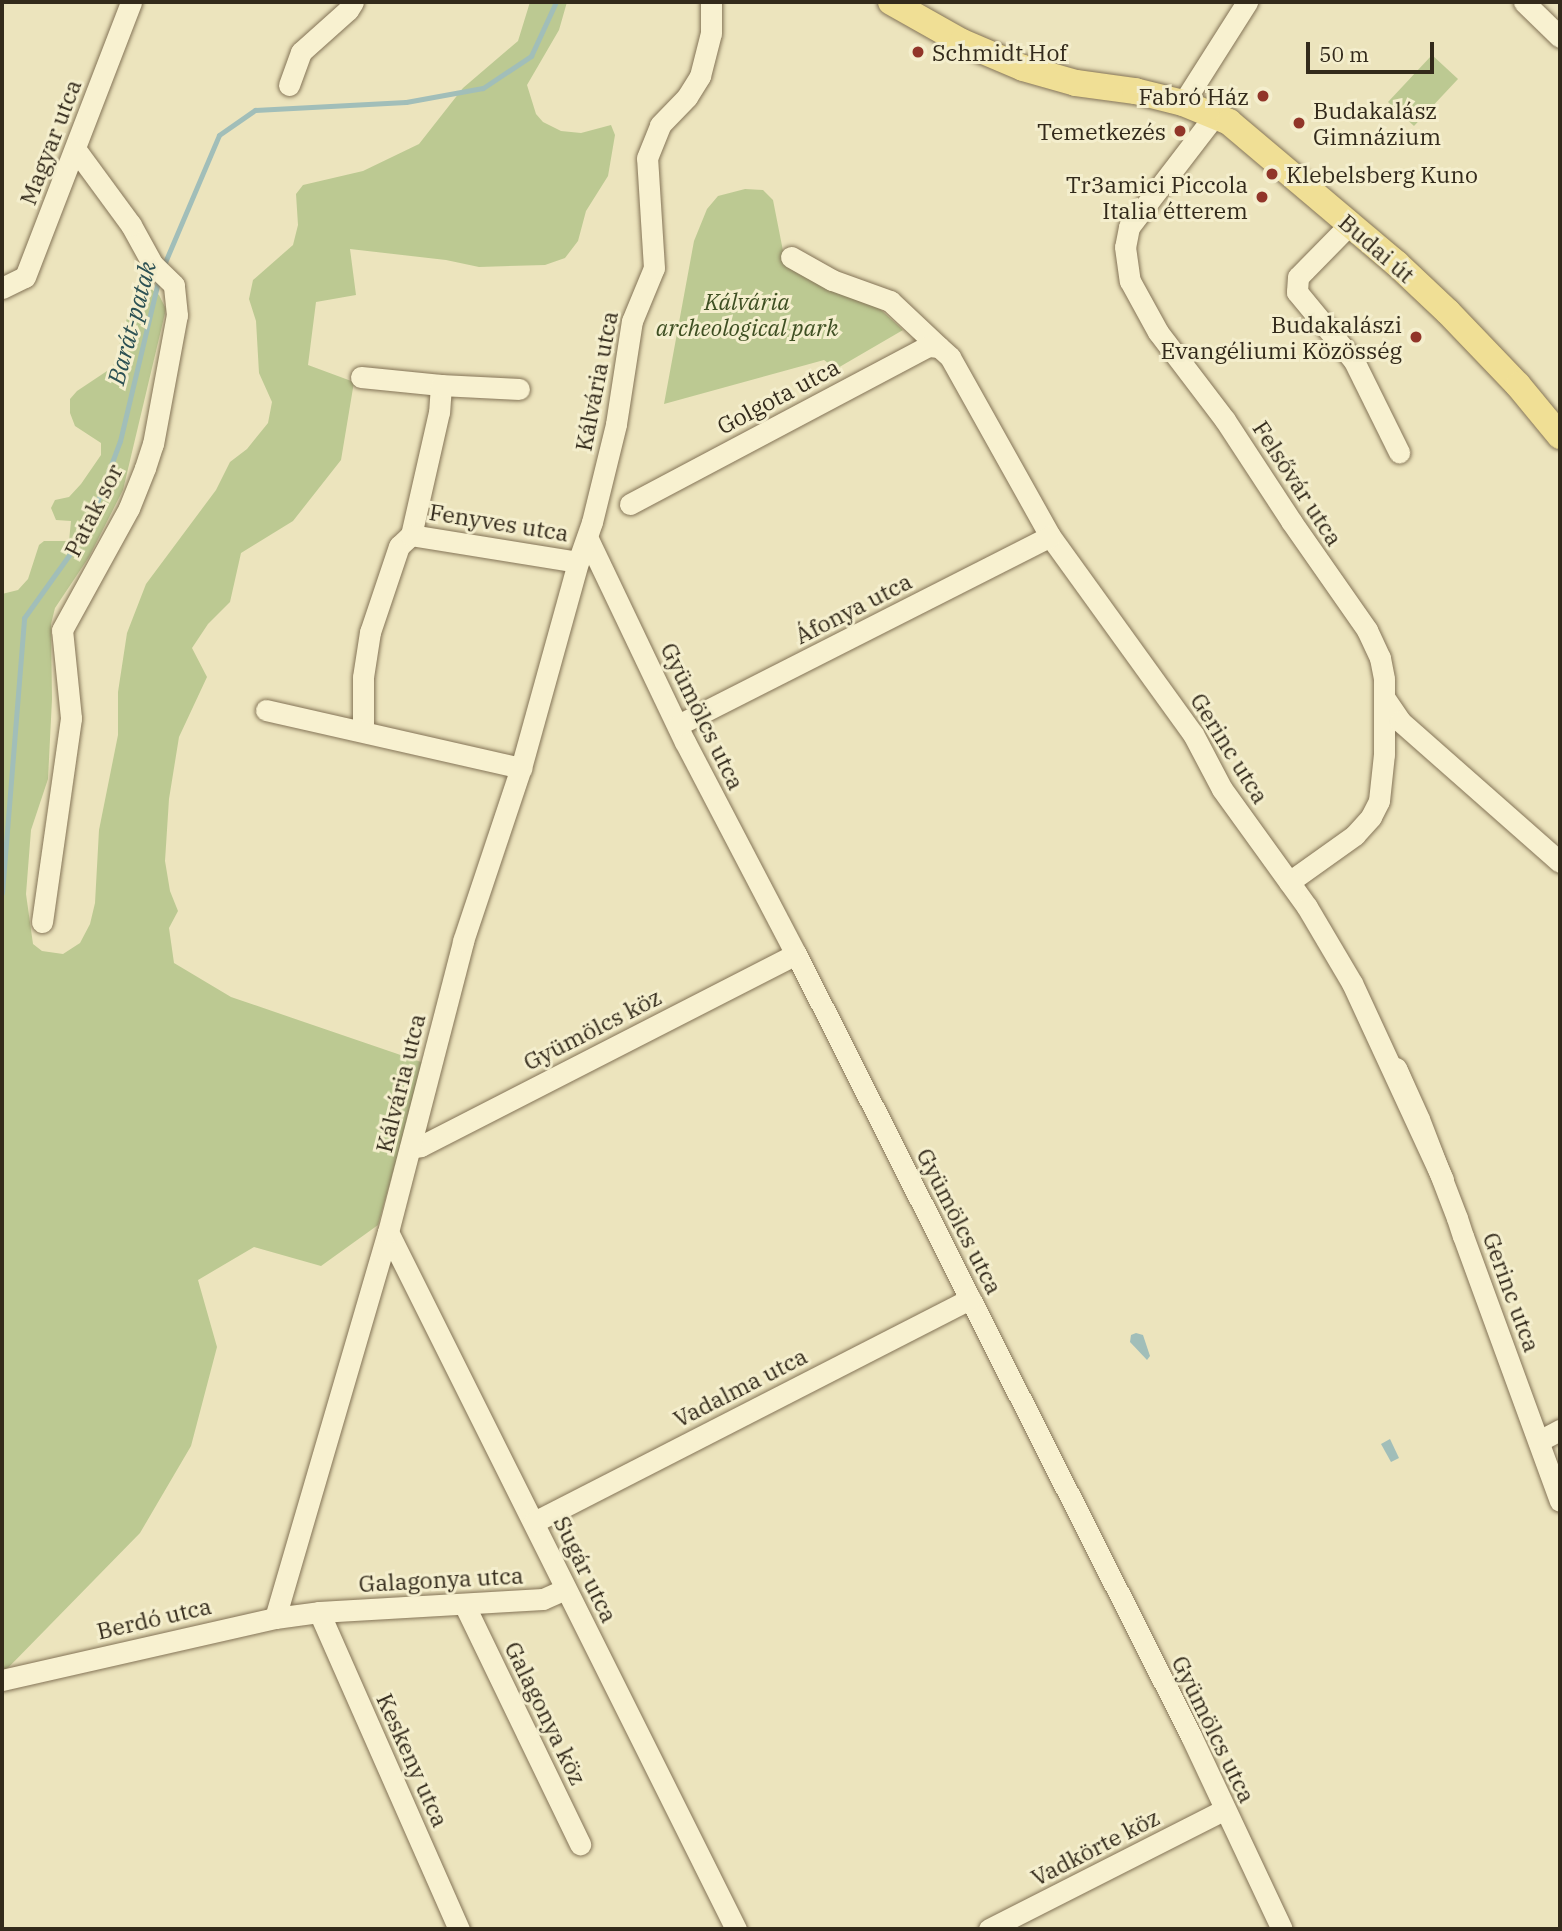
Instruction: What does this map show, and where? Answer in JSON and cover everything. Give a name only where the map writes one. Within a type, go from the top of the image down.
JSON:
[{"type":"main road","name":"Budai út","points":[[891,2],[962,42],[1023,68],[1076,83],[1183,103],[1216,115],[1245,133],[1448,312],[1518,384],[1560,436]]},
{"type":"street","name":"Magyar utca","points":[[2,288],[25,277],[131,2]]},
{"type":"street","points":[[289,85],[301,52],[348,10],[353,2]]},
{"type":"street","name":"Kálvária utca","points":[[587,539],[616,424],[632,321],[654,268],[647,158],[660,125],[687,97],[700,76],[711,33],[711,2]]},
{"type":"street","points":[[1524,2],[1560,37]]},
{"type":"street","points":[[1183,103],[1241,4]]},
{"type":"street","name":"Felsővár utca","points":[[1216,115],[1129,227],[1125,247],[1127,269],[1135,293],[1158,332],[1226,420],[1375,645],[1381,658],[1385,699],[1382,782],[1379,801],[1371,817],[1354,835],[1289,882]]},
{"type":"street","name":"Patak sor","points":[[42,922],[71,718],[62,630],[72,607],[129,508],[153,444],[177,315],[174,285],[153,265],[131,225],[76,150]]},
{"type":"street","points":[[1350,225],[1298,277],[1295,287],[1354,361],[1399,452]]},
{"type":"street","name":"Gerinc utca","points":[[791,257],[832,280],[890,301],[944,352],[1051,536],[1193,734],[1222,789],[1289,882],[1352,983],[1443,1180],[1560,1501]]},
{"type":"street","name":"Golgota utca","points":[[630,504],[919,350],[929,346],[944,352]]},
{"type":"street","points":[[361,377],[441,385],[519,388]]},
{"type":"street","name":"Fenyves utca","points":[[363,731],[363,677],[370,632],[399,546],[411,535],[439,412],[441,385]]},
{"type":"street","name":"Fenyves utca","points":[[411,535],[578,562]]},
{"type":"street","name":"Áfonya utca","points":[[678,724],[1051,536]]},
{"type":"street","points":[[578,562],[587,539]]},
{"type":"street","name":"Gyümölcs utca","points":[[587,539],[1191,1736],[1282,1929]]},
{"type":"street","name":"Kálvária utca","points":[[275,1618],[388,1232],[463,941],[521,768],[578,562]]},
{"type":"street","points":[[1385,699],[1400,721],[1560,862]]},
{"type":"street","points":[[265,710],[521,768]]},
{"type":"street","name":"Gyümölcs köz","points":[[410,1148],[421,1146],[796,954]]},
{"type":"street","name":"Sugár utca","points":[[388,1232],[736,1929]]},
{"type":"street","name":"Vadalma utca","points":[[534,1522],[970,1299]]},
{"type":"street","points":[[1539,1441],[1560,1430]]},
{"type":"street","name":"Galagonya utca","points":[[319,1612],[543,1600],[565,1590]]},
{"type":"street","name":"Galagonya köz","points":[[464,1604],[580,1844]]},
{"type":"street","name":"Berdó utca","points":[[2,1680],[275,1618],[319,1612]]},
{"type":"street","name":"Keskeny utca","points":[[319,1612],[459,1929]]},
{"type":"street","name":"Vadkörte köz","points":[[989,1929],[1224,1810]]},
{"type":"green space","points":[[530,2],[567,2],[559,30],[527,85],[536,114],[543,122],[561,131],[581,133],[611,125],[615,135],[608,176],[586,211],[578,241],[565,258],[545,265],[479,267],[446,260],[350,249],[356,295],[316,302],[308,365],[354,382],[341,460],[293,521],[241,553],[230,602],[208,624],[192,648],[207,677],[179,737],[169,799],[165,861],[170,891],[178,911],[169,928],[174,963],[231,997],[424,1063],[378,1225],[321,1266],[254,1247],[198,1280],[217,1347],[191,1446],[140,1533],[2,1674],[2,594],[18,590],[28,579],[39,545],[44,541],[69,541],[71,521],[56,520],[51,508],[55,500],[69,497],[101,455],[101,443],[75,426],[70,413],[70,399],[77,391],[113,367],[127,318],[143,287],[147,286],[159,295],[166,309],[123,490],[89,557],[55,608],[51,624],[52,699],[48,779],[31,830],[26,894],[33,944],[42,951],[63,954],[80,943],[90,924],[95,903],[99,830],[118,735],[118,692],[127,633],[146,584],[216,490],[230,462],[247,449],[268,423],[272,402],[259,373],[256,321],[249,299],[253,280],[293,245],[298,225],[296,194],[303,185],[363,171],[419,144],[463,88],[518,41]]},
{"type":"green space","points":[[1432,55],[1458,79],[1414,126],[1388,102]]},
{"type":"green space","name":"Kálvária archeological park","points":[[745,189],[763,190],[773,200],[784,256],[797,273],[880,309],[903,330],[836,369],[824,360],[664,404],[694,241],[707,209],[718,196]]},
{"type":"water","points":[[1131,1335],[1143,1335],[1150,1356],[1147,1360],[1130,1342]]},
{"type":"water","points":[[1390,1439],[1399,1458],[1391,1462],[1381,1444]]},
{"type":"waterway","name":"Barát-patak","points":[[163,267],[219,135],[255,110],[406,102],[483,88],[531,56],[556,2]]},
{"type":"waterway","name":"Barát-patak","points":[[2,893],[24,618],[87,530],[120,441],[159,277]]},
{"type":"place","name":"Schmidt Hof","points":[[918,52]]},
{"type":"place","name":"Fabró Ház","points":[[1263,96]]},
{"type":"place","name":"Budakalász Gimnázium","points":[[1299,123]]},
{"type":"place","name":"Temetkezés","points":[[1180,131]]},
{"type":"place","name":"Klebelsberg Kuno","points":[[1272,174]]},
{"type":"place","name":"Tr3amici Piccola Italia étterem","points":[[1262,197]]},
{"type":"place","name":"Budakalászi Evangéliumi Közösség","points":[[1416,337]]}]
